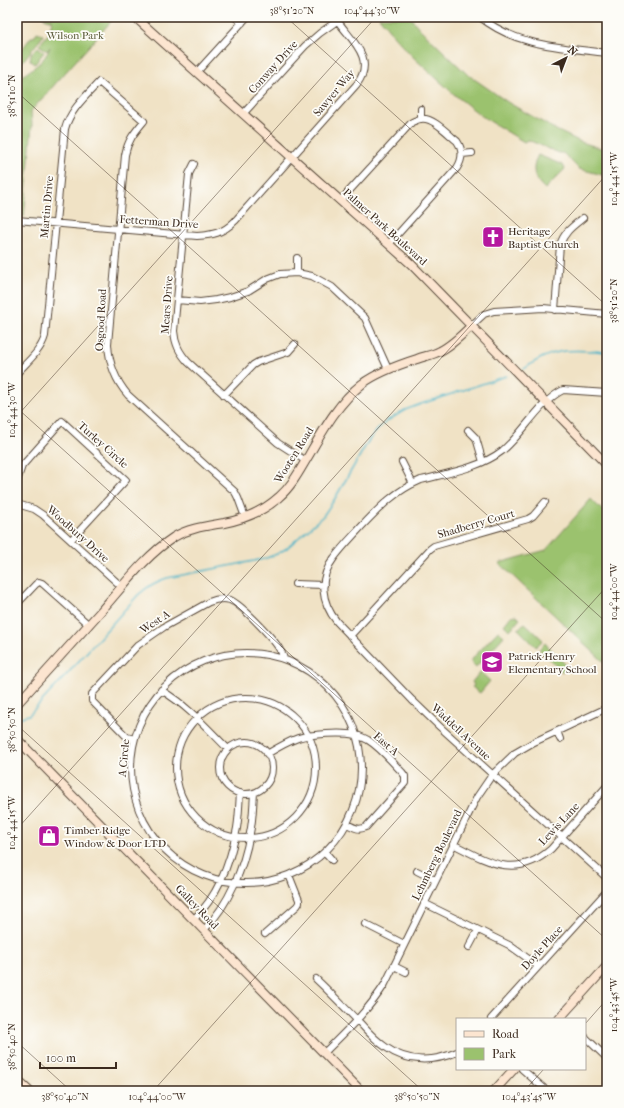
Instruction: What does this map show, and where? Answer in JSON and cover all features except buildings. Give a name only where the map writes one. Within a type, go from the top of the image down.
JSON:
[{"type":"main road","name":"Palmer Park Boulevard","points":[[135,17],[419,272],[607,465]]},
{"type":"main road","name":"Wooten Road","points":[[17,704],[157,549],[177,535],[198,528],[237,520],[270,505],[288,488],[297,476],[331,417],[345,400],[373,376],[388,369],[439,352],[454,342],[471,326]]},
{"type":"main road","name":"Galley Road","points":[[17,739],[361,1091]]},
{"type":"main road","points":[[562,1018],[607,968]]},
{"type":"main road","points":[[494,1091],[513,1070]]},
{"type":"main road","points":[[17,1080],[29,1091]]},
{"type":"street","points":[[234,17],[242,23]]},
{"type":"street","points":[[197,72],[247,17]]},
{"type":"street","points":[[480,17],[498,30],[513,37],[531,42],[607,53]]},
{"type":"street","name":"Conway Drive","points":[[244,114],[305,46],[336,19]]},
{"type":"street","name":"Sawyer Way","points":[[292,157],[357,84],[364,73],[363,56],[336,19]]},
{"type":"street","name":"Martin Drive","points":[[17,373],[38,350],[44,341],[45,336],[65,129],[67,123],[72,112],[99,82],[128,107]]},
{"type":"street","name":"Osgood Road","points":[[128,107],[144,121],[132,136],[125,155],[108,344],[108,353],[113,372],[122,389],[128,395],[234,492],[238,498],[245,517]]},
{"type":"street","points":[[421,109],[421,119]]},
{"type":"street","points":[[340,201],[412,122],[421,119],[431,120],[457,141],[462,154],[457,168],[389,244]]},
{"type":"street","points":[[462,154],[472,153]]},
{"type":"street","name":"Fetterman Drive","points":[[17,220],[197,236],[215,234],[230,226],[292,157]]},
{"type":"street","name":"Mears Drive","points":[[194,164],[189,174],[174,331],[178,350],[188,362],[278,443],[306,461]]},
{"type":"street","points":[[555,310],[560,245],[568,230],[583,218]]},
{"type":"street","points":[[297,258],[297,273]]},
{"type":"street","points":[[177,300],[200,302],[230,297],[248,291],[273,276],[286,273],[297,273],[312,276],[326,282],[361,313],[368,323],[388,369]]},
{"type":"street","name":"Wooten Road","points":[[471,326],[484,314],[494,311],[527,309],[607,314]]},
{"type":"street","points":[[224,395],[253,365],[288,352],[295,344]]},
{"type":"street","points":[[295,584],[324,585],[328,567],[331,562],[380,506],[421,480],[483,462],[503,450],[558,392],[563,390],[607,393]]},
{"type":"street","name":"Turley Circle","points":[[17,481],[22,466],[62,422],[126,480],[71,540]]},
{"type":"street","points":[[468,430],[476,438],[483,462]]},
{"type":"street","points":[[402,462],[413,484]]},
{"type":"street","name":"Shadberry Court","points":[[350,636],[434,546],[528,519],[544,502]]},
{"type":"street","name":"Woodbury Drive","points":[[17,504],[39,512],[122,587]]},
{"type":"street","points":[[17,604],[38,582],[42,583],[88,625]]},
{"type":"street","name":"Waddell Avenue","points":[[324,585],[324,597],[329,610],[337,622],[350,636],[412,700],[492,775],[607,878]]},
{"type":"street","name":"West A","points":[[134,739],[127,737],[92,701],[92,694],[132,651],[147,638],[209,602],[215,599],[224,599],[238,605],[258,623],[280,650],[284,658]]},
{"type":"street","name":"A Circle","points":[[234,653],[267,654],[284,658],[313,674],[332,691],[346,711],[353,726],[360,750],[360,782],[356,803],[336,840],[325,852],[308,865],[289,875],[262,882],[234,883],[220,881],[206,876],[179,862],[156,840],[148,828],[137,805],[131,775],[131,757],[134,739],[138,727],[150,704],[161,690],[189,668],[203,661],[234,653]]},
{"type":"street","points":[[161,690],[177,700],[228,749]]},
{"type":"street","points":[[241,698],[255,699],[272,703],[285,710],[300,723],[308,735],[313,749],[316,766],[313,787],[304,806],[295,818],[284,826],[269,834],[249,838],[235,838],[215,831],[201,822],[186,805],[178,786],[176,766],[179,749],[184,734],[197,718],[214,706],[241,698]]},
{"type":"street","name":"Lehmberg Boulevard","points":[[324,1053],[357,1020],[380,992],[394,966],[452,844],[477,797],[492,775],[515,753],[527,746],[607,708]]},
{"type":"street","points":[[557,731],[560,739]]},
{"type":"street","name":"East A","points":[[267,754],[286,743],[308,735],[330,734],[356,735],[369,741],[380,750],[405,776],[405,784],[366,827],[358,830],[346,824]]},
{"type":"street","points":[[251,743],[259,746],[267,754],[271,763],[271,776],[262,789],[254,793],[244,794],[228,787],[222,777],[220,765],[228,749],[238,744],[251,743]]},
{"type":"street","name":"Lewis Lane","points":[[452,844],[492,863],[510,866],[525,864],[540,858],[551,849],[607,786]]},
{"type":"street","points":[[194,919],[204,910],[207,905],[220,881],[228,860],[235,838],[240,793]]},
{"type":"street","points":[[204,930],[219,913],[243,863],[249,838],[254,793]]},
{"type":"street","points":[[130,808],[137,805]]},
{"type":"street","points":[[325,852],[332,860]]},
{"type":"street","points":[[417,871],[435,880]]},
{"type":"street","points":[[265,934],[299,903],[289,875]]},
{"type":"street","name":"Doyle Place","points":[[492,1018],[607,891]]},
{"type":"street","points":[[424,903],[515,949],[538,966]]},
{"type":"street","points":[[365,924],[404,944]]},
{"type":"street","points":[[469,947],[478,930]]},
{"type":"street","points":[[394,966],[406,972]]},
{"type":"street","points":[[316,979],[379,1042],[392,1052],[410,1059],[429,1060],[448,1056],[456,1052]]},
{"type":"street","points":[[586,1038],[607,1058]]},
{"type":"street","points":[[523,1070],[547,1091]]},
{"type":"green space","name":"Wilson Park","points":[[43,17],[115,17],[31,111],[32,125],[24,217],[17,216],[17,80],[41,62],[48,53],[50,47],[47,51],[39,45],[50,32],[52,19],[49,20]]},
{"type":"green space","points":[[379,17],[410,17],[420,29],[467,74],[509,103],[558,131],[581,142],[607,150],[607,176],[579,169],[563,153],[559,153],[528,140],[524,142],[483,117],[456,96],[414,58]]},
{"type":"green space","points":[[37,32],[43,36],[19,66],[17,64],[17,56],[31,37],[34,37]]},
{"type":"green space","points":[[38,47],[44,52],[35,64],[30,60],[31,54]]},
{"type":"green space","points":[[538,155],[563,165],[565,169],[545,189],[538,181],[534,173],[534,165]]},
{"type":"green space","points":[[591,499],[607,515],[607,665],[499,563],[546,550]]},
{"type":"green space","points":[[516,615],[520,619],[510,630],[504,625],[511,616]]},
{"type":"green space","points":[[525,623],[543,640],[536,647],[518,629]]},
{"type":"green space","points":[[498,631],[504,636],[476,667],[470,661]]},
{"type":"green space","points":[[545,643],[567,666],[562,672],[539,649]]},
{"type":"green space","points":[[480,672],[490,681],[480,693],[472,687],[474,685],[472,682]]},
{"type":"waterway","points":[[524,369],[545,356],[554,353],[573,350],[607,352]]},
{"type":"waterway","points":[[17,718],[29,715],[138,595],[148,587],[167,578],[264,559],[277,554],[287,548],[323,516],[369,440],[387,421],[405,410],[506,376]]},
{"type":"place","name":"Heritage Baptist Church","points":[[493,237]]},
{"type":"place","name":"Patrick Henry Elementary School","points":[[492,662]]},
{"type":"place","name":"Timber Ridge Window & Door LTD","points":[[49,836]]}]
